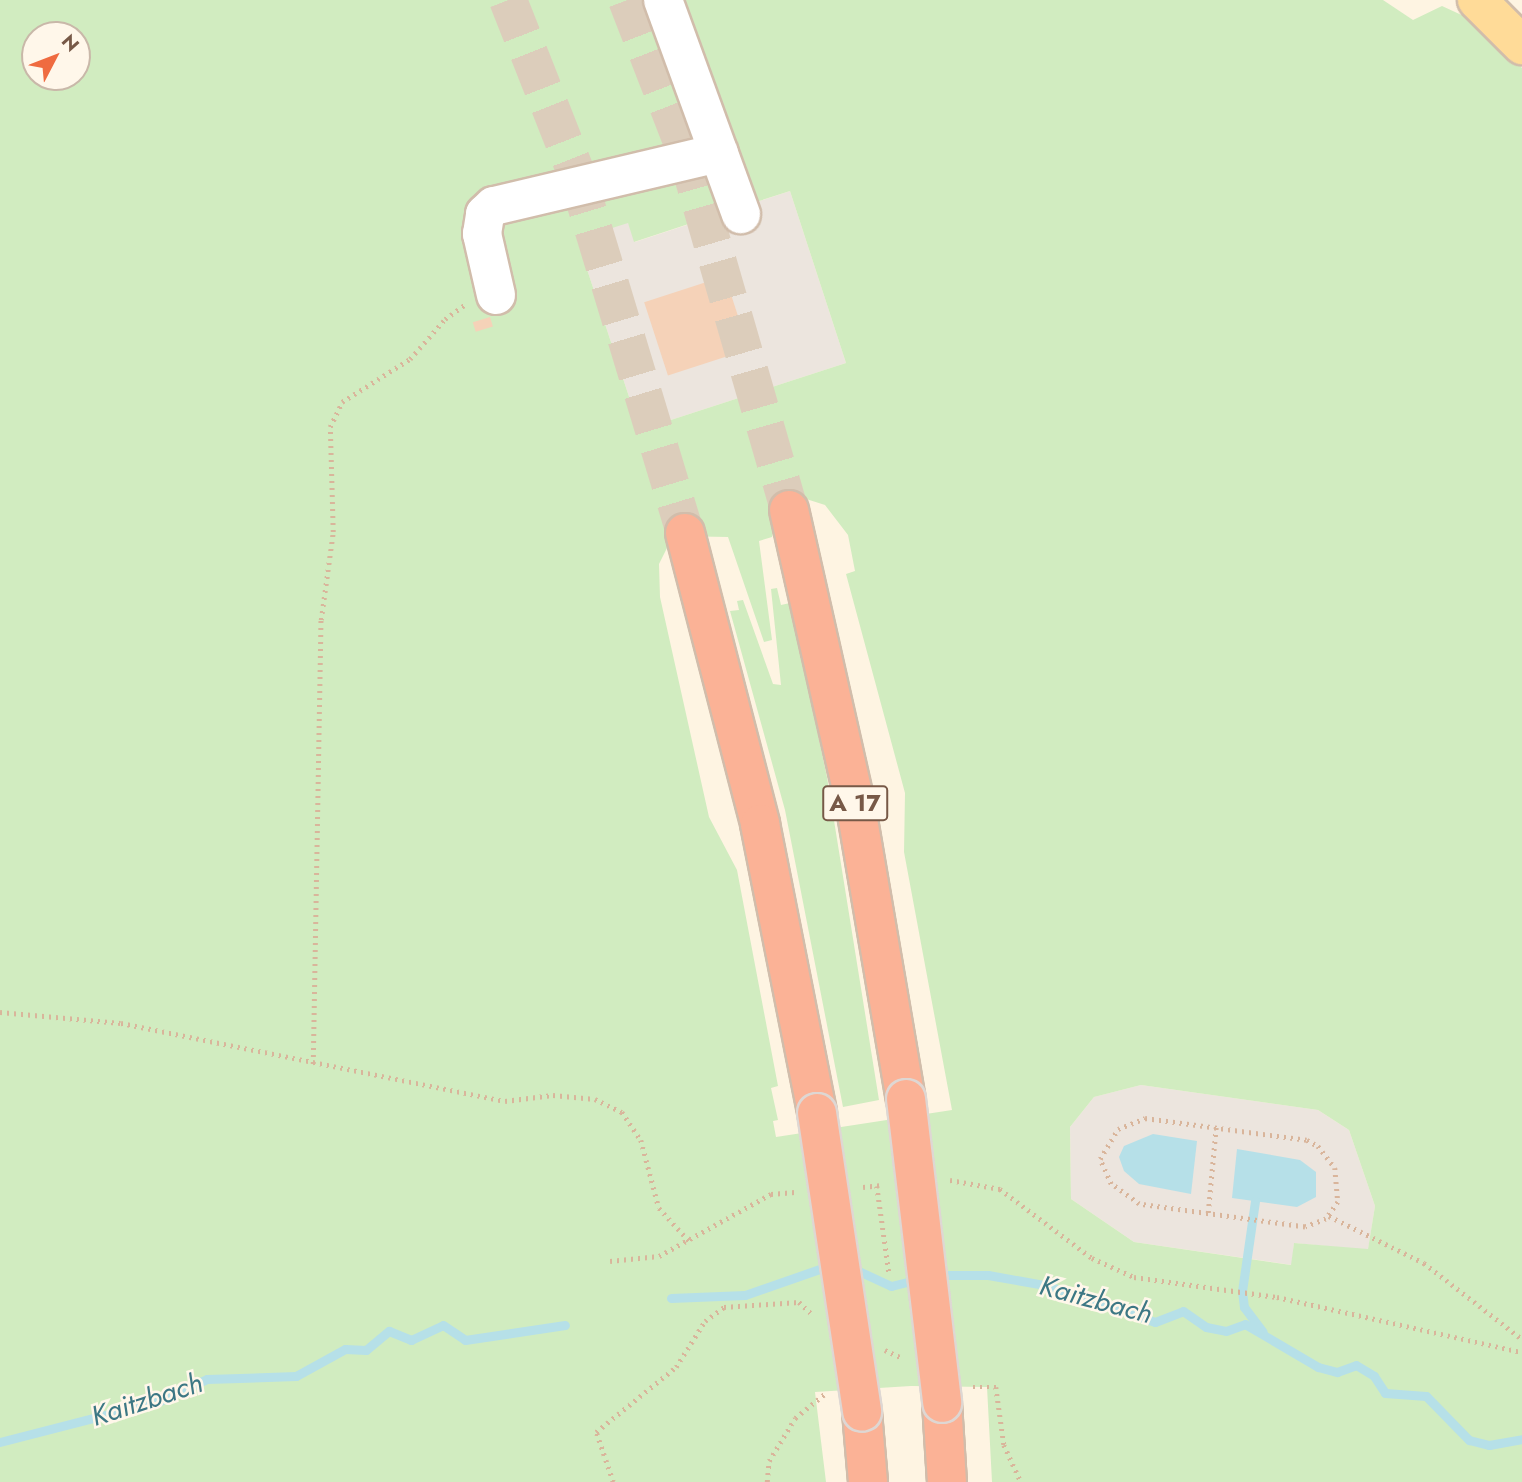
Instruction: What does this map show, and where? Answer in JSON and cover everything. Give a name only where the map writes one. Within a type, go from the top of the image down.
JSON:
[{"type":"highway","name":"A 17","points":[[789,510],[856,808],[906,1099],[942,1403],[947,1482]]},
{"type":"highway","points":[[685,533],[760,824],[817,1114],[862,1412],[868,1482]]},
{"type":"main road","points":[[1477,0],[1522,45]]},
{"type":"lane","points":[[663,0],[741,214]]},
{"type":"lane","points":[[496,295],[482,234],[485,214],[494,206],[719,153]]},
{"type":"path","points":[[313,1064],[321,620],[333,532],[330,427],[342,402],[410,359],[445,318],[461,305],[496,295]]},
{"type":"path","points":[[0,1012],[121,1023],[505,1101],[553,1095],[595,1099],[622,1112],[641,1140],[659,1208],[690,1242]]},
{"type":"path","points":[[1145,1118],[1216,1127],[1297,1138],[1318,1146],[1339,1179],[1338,1202],[1329,1216],[1305,1227],[1139,1204],[1111,1184],[1100,1159],[1107,1142],[1131,1122],[1145,1118]]},
{"type":"path","points":[[1208,1213],[1216,1127]]},
{"type":"path","points":[[939,1181],[963,1179],[1000,1189],[1092,1258],[1134,1277],[1277,1297],[1522,1352]]},
{"type":"path","points":[[850,1188],[889,1185]]},
{"type":"path","points":[[610,1261],[659,1256],[690,1242],[771,1194],[797,1192]]},
{"type":"path","points":[[1329,1216],[1424,1263],[1522,1339]]},
{"type":"path","points":[[613,1482],[596,1432],[676,1367],[705,1321],[724,1307],[799,1302]]},
{"type":"path","points":[[996,1387],[1004,1445],[1021,1482]]},
{"type":"path","points":[[767,1482],[769,1461],[795,1418],[831,1389]]},
{"type":"shaded area","points":[[790,191],[846,363],[640,430],[577,239],[628,222],[635,242]]},
{"type":"shaded area","points":[[1141,1085],[1318,1110],[1349,1130],[1375,1206],[1368,1250],[1294,1243],[1292,1265],[1134,1242],[1071,1199],[1070,1127],[1094,1097]]},
{"type":"green space","points":[[0,0],[654,0],[706,142],[490,222],[714,164],[728,211],[634,242],[628,223],[577,239],[640,430],[846,363],[790,191],[747,205],[672,0],[1383,0],[1413,20],[1442,6],[1479,23],[1522,68],[1522,1482],[992,1482],[987,1387],[911,1386],[815,1392],[826,1482],[0,1482]],"holes":[[[800,497],[825,505],[848,535],[855,571],[846,574],[905,793],[904,852],[952,1110],[776,1137],[773,1121],[778,1120],[771,1088],[778,1086],[737,870],[709,817],[660,597],[659,564],[673,536],[728,537],[764,642],[772,640],[759,541],[772,537],[778,516]],[[1141,1085],[1318,1110],[1349,1130],[1375,1206],[1368,1249],[1294,1243],[1291,1265],[1134,1242],[1071,1199],[1070,1127],[1094,1097]]]},
{"type":"green space","points":[[777,588],[781,605],[790,603],[827,777],[879,1100],[843,1107],[785,810],[730,611],[739,610],[737,601],[743,600],[773,684],[781,685],[771,589]]},
{"type":"water","points":[[1153,1134],[1197,1141],[1191,1194],[1139,1184],[1124,1171],[1119,1157],[1124,1146]]},
{"type":"water","points":[[1237,1149],[1300,1160],[1316,1172],[1316,1197],[1297,1207],[1232,1198]]},
{"type":"building","points":[[725,276],[749,349],[668,375],[644,302]]},
{"type":"building","points":[[490,317],[493,327],[476,332],[473,322]]},
{"type":"waterway","points":[[1255,1201],[1242,1291],[1244,1307],[1263,1332]]},
{"type":"waterway","name":"Kaitzbach","points":[[671,1298],[745,1295],[831,1265]]},
{"type":"waterway","name":"Kaitzbach","points":[[852,1268],[891,1286],[920,1279]]},
{"type":"waterway","name":"Kaitzbach","points":[[937,1275],[988,1275],[1045,1285],[1155,1322],[1183,1311],[1206,1327],[1226,1331],[1245,1324],[1318,1367],[1337,1372],[1356,1365],[1374,1376],[1385,1393],[1426,1396],[1469,1440],[1489,1445],[1522,1439]]},
{"type":"waterway","name":"Kaitzbach","points":[[0,1442],[160,1401],[207,1379],[296,1376],[345,1349],[366,1350],[389,1331],[411,1340],[443,1325],[465,1340],[565,1325]]},
{"type":"tunnel","points":[[508,0],[577,175],[685,533]]},
{"type":"tunnel","points":[[627,0],[686,152],[789,510]]}]
